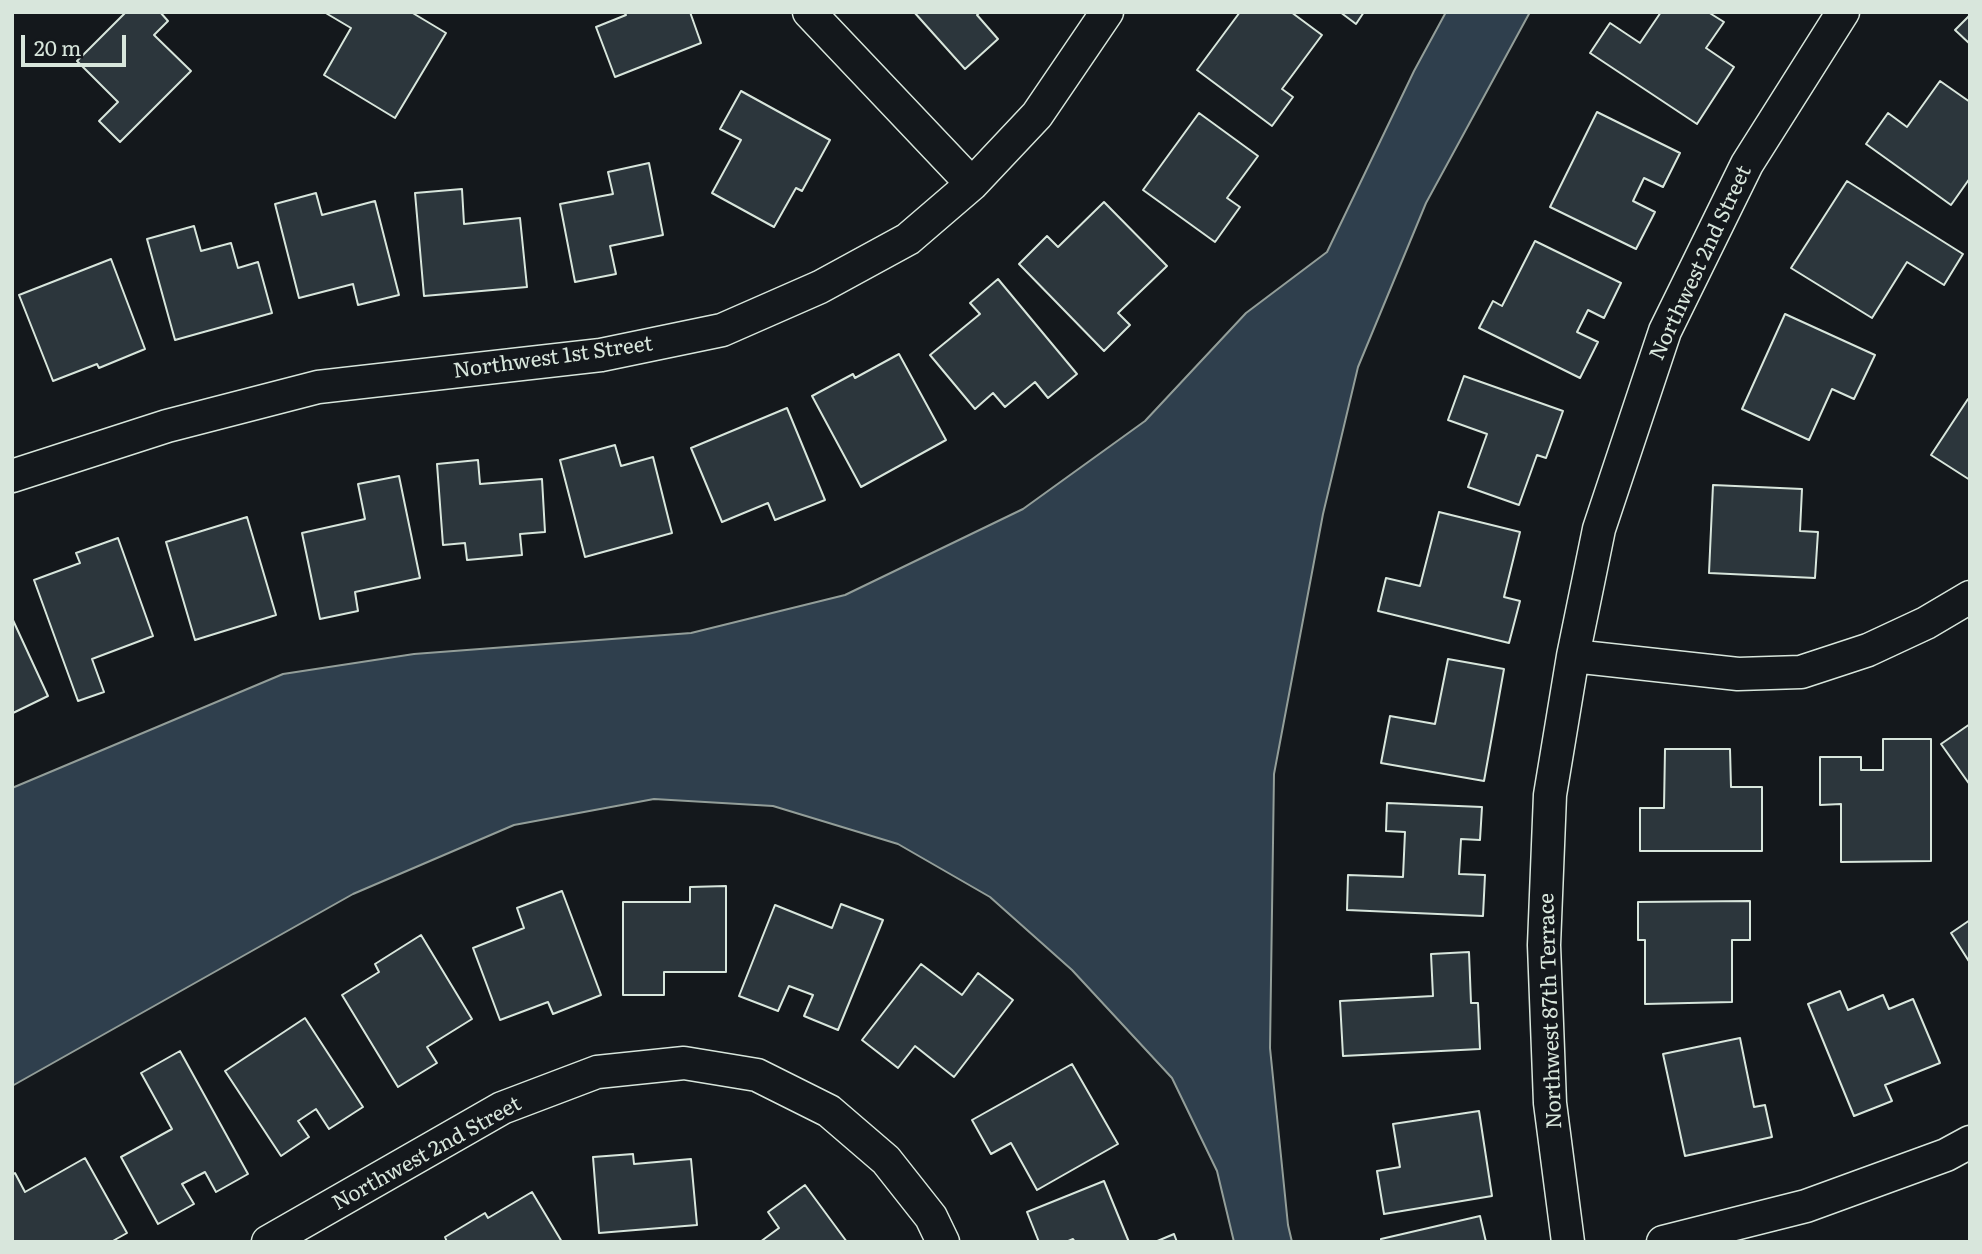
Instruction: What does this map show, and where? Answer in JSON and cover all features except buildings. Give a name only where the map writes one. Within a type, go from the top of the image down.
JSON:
[{"type":"street","points":[[809,12],[972,184]]},
{"type":"street","name":"Northwest 1st Street","points":[[12,477],[167,426],[318,387],[601,355],[722,330],[820,287],[908,239],[972,184],[1037,115],[1107,12]]},
{"type":"street","name":"Northwest 2nd Street","points":[[1573,656],[1599,529],[1665,331],[1746,164],[1843,12]]},
{"type":"street","points":[[1573,656],[1738,674],[1801,672],[1868,650],[1970,597]]},
{"type":"street","name":"Northwest 87th Terrace","points":[[1568,1242],[1550,1103],[1544,945],[1549,795],[1573,656]]},
{"type":"street","name":"Northwest 2nd Street","points":[[268,1242],[502,1108],[597,1072],[684,1063],[757,1075],[829,1111],[886,1160],[931,1217],[943,1242]]},
{"type":"street","points":[[1663,1242],[1806,1206],[1946,1155],[1970,1142]]},
{"type":"water","points":[[1446,12],[1530,12],[1426,203],[1358,367],[1323,514],[1274,774],[1270,1048],[1292,1242],[1234,1242],[1217,1171],[1172,1078],[1072,970],[990,897],[898,844],[773,806],[654,799],[514,825],[353,894],[12,1086],[12,788],[283,674],[414,654],[691,633],[845,595],[1023,509],[1145,421],[1246,313],[1327,252],[1414,71]]}]
